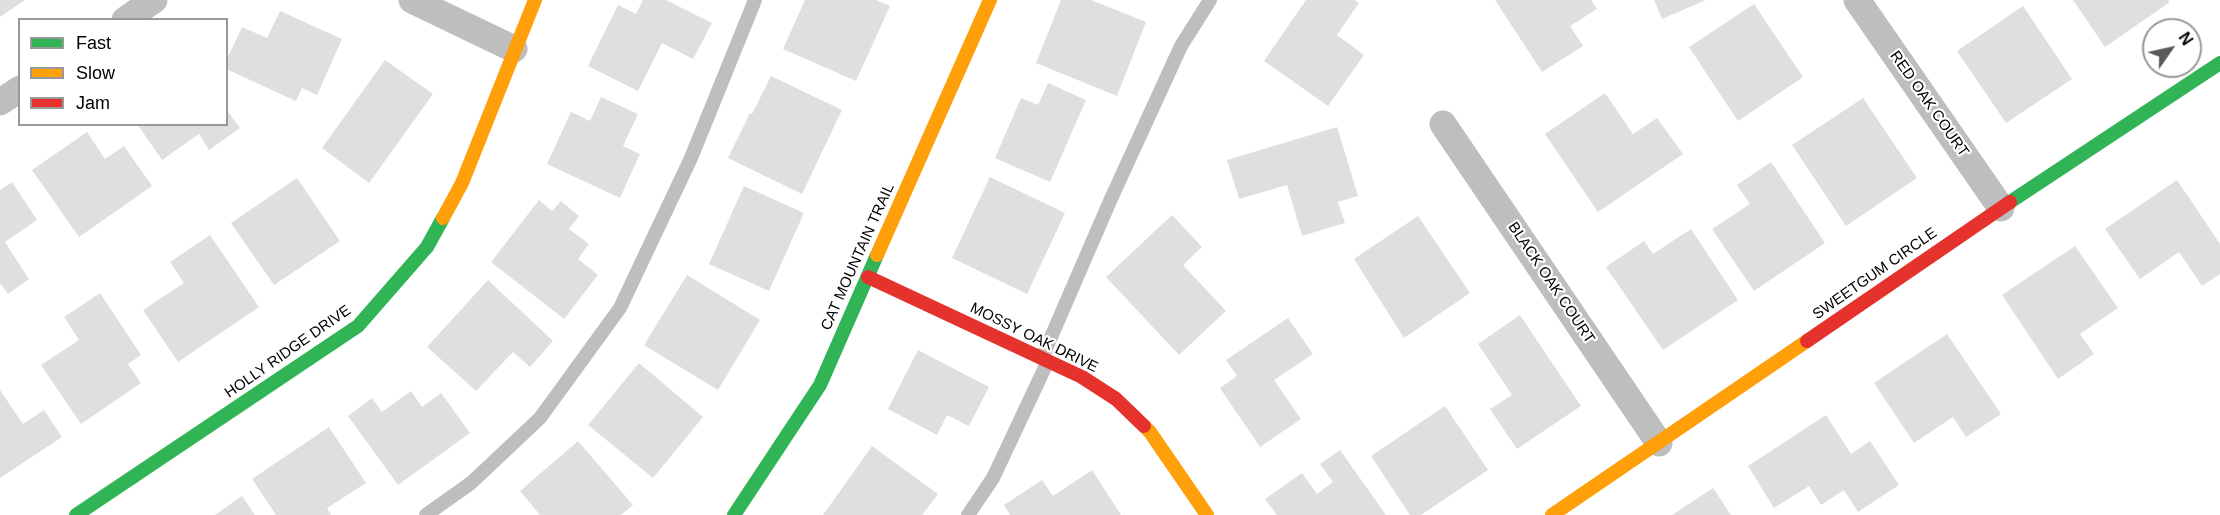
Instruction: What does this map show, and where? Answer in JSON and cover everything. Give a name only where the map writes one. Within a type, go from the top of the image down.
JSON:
[{"type":"street","points":[[128,18],[154,0]]},
{"type":"street","points":[[412,0],[514,49]]},
{"type":"street","name":"HOLLY RIDGE DRIVE","points":[[76,515],[358,326],[427,247],[462,183],[514,49],[536,0]]},
{"type":"street","name":"CAT MOUNTAIN TRAIL","points":[[734,515],[820,385],[990,0]]},
{"type":"street","name":"RED OAK COURT","points":[[1857,0],[2001,208]]},
{"type":"street","name":"SWEETGUM CIRCLE","points":[[1552,515],[2001,208],[2220,63]]},
{"type":"street","points":[[0,102],[18,90]]},
{"type":"street","name":"BLACK OAK COURT","points":[[1443,124],[1659,443]]},
{"type":"street","name":"MOSSY OAK DRIVE","points":[[868,277],[1082,377],[1116,399],[1150,432],[1208,515]]},
{"type":"lane","points":[[426,515],[471,483],[540,418],[620,308],[691,158],[755,0]]},
{"type":"lane","points":[[968,515],[993,478],[1045,360],[1110,201],[1180,46],[1210,0]]},
{"type":"building","points":[[0,0],[25,0],[0,17]]},
{"type":"building","points":[[643,0],[666,0],[712,23],[693,59],[662,43],[638,91],[588,66],[618,5],[636,14]]},
{"type":"building","points":[[805,0],[876,0],[890,6],[856,81],[783,49]]},
{"type":"building","points":[[1061,0],[1091,0],[1146,22],[1117,96],[1036,63]]},
{"type":"building","points":[[1306,0],[1354,0],[1359,3],[1337,35],[1364,55],[1328,106],[1264,61]]},
{"type":"building","points":[[1495,0],[1591,0],[1597,9],[1570,26],[1583,46],[1542,72]]},
{"type":"building","points":[[1654,0],[1706,0],[1662,19]]},
{"type":"building","points":[[2073,0],[2168,0],[2170,2],[2147,18],[2142,18],[2142,21],[2105,47]]},
{"type":"building","points":[[1754,4],[1803,77],[1738,121],[1689,47]]},
{"type":"building","points":[[2023,6],[2072,79],[2006,123],[1957,51]]},
{"type":"building","points":[[280,11],[342,39],[317,95],[302,88],[296,101],[228,70],[228,57],[242,27],[267,38]]},
{"type":"building","points":[[385,60],[433,94],[369,183],[322,148]]},
{"type":"building","points":[[771,76],[842,110],[802,194],[728,158]]},
{"type":"building","points":[[1048,83],[1086,100],[1050,182],[995,158],[1021,98],[1038,105]]},
{"type":"building","points":[[1605,93],[1633,134],[1657,118],[1683,154],[1598,212],[1545,134]]},
{"type":"building","points":[[601,97],[638,114],[623,146],[640,154],[620,198],[547,164],[571,112],[590,121]]},
{"type":"building","points":[[1863,98],[1917,178],[1846,226],[1792,145]]},
{"type":"building","points":[[228,112],[240,128],[209,150],[199,134],[162,160],[138,126],[228,126]]},
{"type":"building","points":[[1337,127],[1358,196],[1338,202],[1345,223],[1302,236],[1287,185],[1239,199],[1227,160]]},
{"type":"building","points":[[87,132],[105,159],[124,146],[152,186],[79,237],[32,170]]},
{"type":"building","points":[[1771,162],[1825,243],[1754,291],[1712,229],[1750,204],[1737,185]]},
{"type":"building","points":[[990,177],[1065,213],[1027,294],[952,258]]},
{"type":"building","points":[[297,178],[340,241],[274,285],[231,223]]},
{"type":"building","points":[[2177,180],[2220,244],[2220,274],[2202,286],[2179,252],[2140,279],[2105,229]]},
{"type":"building","points":[[12,182],[37,220],[5,242],[29,279],[8,294],[0,283],[0,190]]},
{"type":"building","points":[[744,186],[804,213],[769,291],[709,264]]},
{"type":"building","points":[[539,200],[552,211],[561,201],[579,216],[569,229],[589,244],[578,259],[598,275],[564,319],[491,262]]},
{"type":"building","points":[[1172,215],[1202,247],[1183,265],[1226,311],[1179,355],[1106,277]]},
{"type":"building","points":[[1418,216],[1470,293],[1404,338],[1354,259]]},
{"type":"building","points":[[1691,229],[1738,300],[1663,350],[1606,267],[1644,241],[1653,254]]},
{"type":"building","points":[[210,235],[259,307],[178,362],[143,310],[184,283],[170,262]]},
{"type":"building","points":[[2075,246],[2118,308],[2080,334],[2094,354],[2058,379],[2002,295]]},
{"type":"building","points":[[687,275],[760,320],[718,390],[644,345]]},
{"type":"building","points":[[488,280],[553,341],[530,367],[513,352],[476,391],[427,347]]},
{"type":"building","points":[[100,293],[141,355],[128,364],[141,383],[81,424],[41,365],[79,340],[64,317]]},
{"type":"building","points":[[1520,315],[1581,406],[1517,449],[1490,409],[1512,395],[1478,344]]},
{"type":"building","points":[[1288,318],[1313,354],[1274,380],[1301,419],[1260,447],[1220,388],[1237,376],[1226,360]]},
{"type":"building","points":[[1947,334],[2001,414],[1966,437],[1953,417],[1914,443],[1874,383]]},
{"type":"building","points":[[918,350],[989,387],[969,426],[947,415],[937,435],[888,409]]},
{"type":"building","points":[[639,363],[703,417],[653,478],[588,425]]},
{"type":"building","points":[[0,390],[23,424],[44,410],[62,437],[0,478]]},
{"type":"building","points":[[411,391],[422,407],[441,393],[470,433],[398,485],[348,416],[372,398],[382,412]]},
{"type":"building","points":[[1445,406],[1488,470],[1421,515],[1410,515],[1371,456]]},
{"type":"building","points":[[1826,415],[1851,454],[1870,441],[1899,485],[1858,512],[1844,490],[1821,505],[1809,486],[1774,508],[1748,466]]},
{"type":"building","points":[[329,427],[366,483],[327,508],[331,515],[276,515],[252,479]]},
{"type":"building","points":[[578,441],[633,505],[621,515],[540,515],[520,491]]},
{"type":"building","points":[[872,446],[938,494],[922,515],[823,515]]},
{"type":"building","points":[[1340,450],[1386,515],[1277,515],[1265,499],[1302,473],[1317,494],[1333,482],[1320,464]]},
{"type":"building","points":[[1092,470],[1121,515],[1010,515],[1004,505],[1042,480],[1053,496]]},
{"type":"building","points":[[1713,488],[1731,515],[1672,515]]},
{"type":"building","points":[[242,496],[255,515],[215,515]]},
{"type":"traffic: fast","points":[[2010,202],[2220,63]]},
{"type":"traffic: fast","points":[[76,515],[358,326],[427,247],[443,218]]},
{"type":"traffic: fast","points":[[734,515],[820,385],[877,255]]},
{"type":"traffic: slow","points":[[443,218],[462,183],[535,0]]},
{"type":"traffic: slow","points":[[877,255],[990,0]]},
{"type":"traffic: slow","points":[[1552,515],[1807,341]]},
{"type":"traffic: slow","points":[[1144,426],[1207,515]]},
{"type":"traffic: jam","points":[[1807,341],[2010,202]]},
{"type":"traffic: jam","points":[[868,277],[1082,377],[1116,399],[1144,426]]}]
